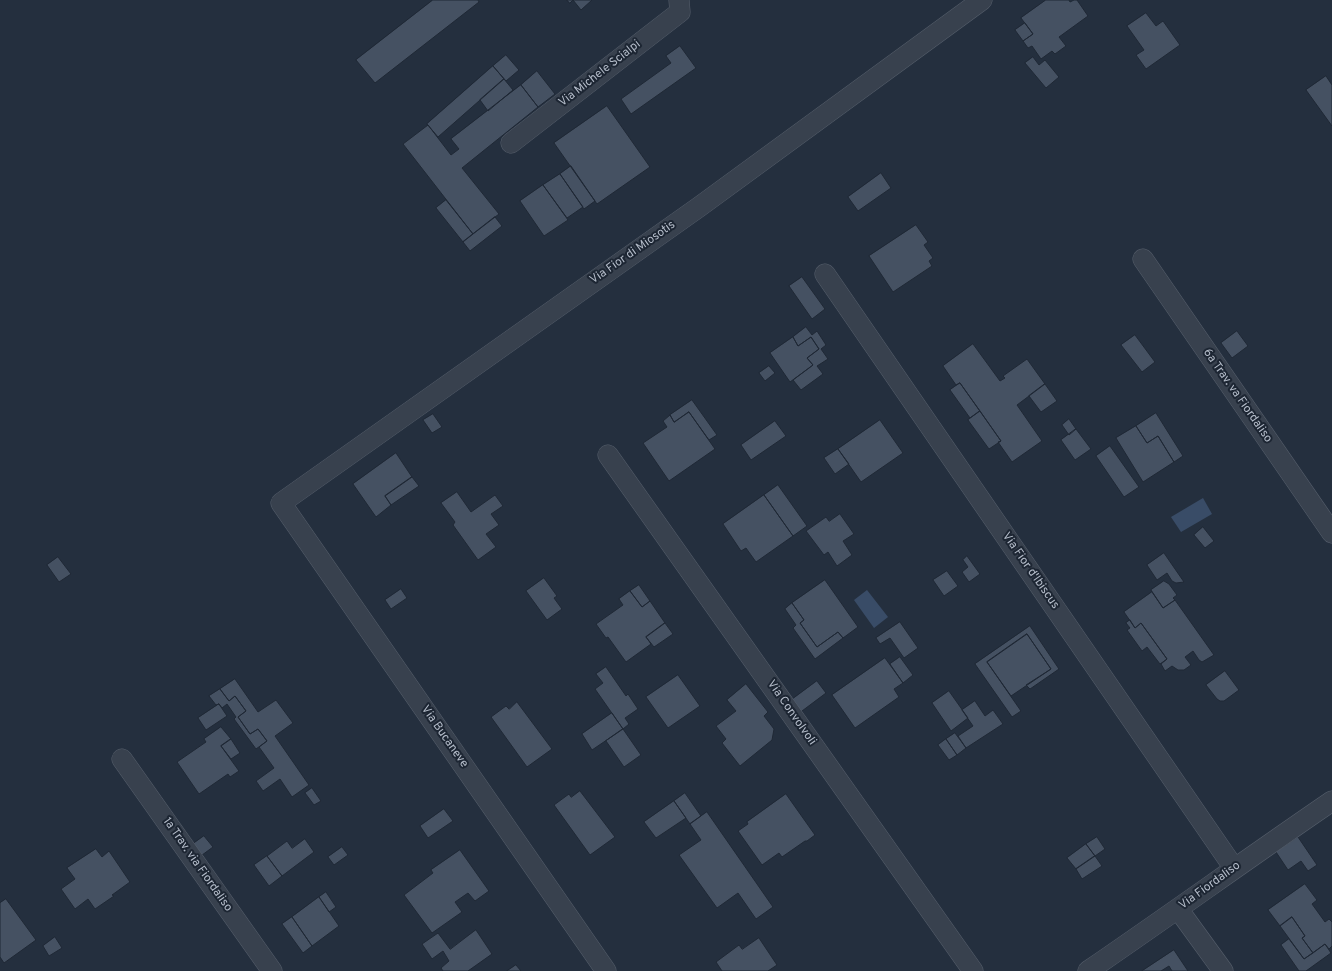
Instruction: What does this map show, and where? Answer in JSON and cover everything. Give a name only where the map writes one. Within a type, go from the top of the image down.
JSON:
[{"type":"street","name":"Via Michele Scialpi","points":[[512,143],[680,12],[679,0]]},
{"type":"street","name":"Via Fior di Miosotis","points":[[282,504],[699,207],[982,0]]},
{"type":"street","name":"6a Trav. va Fiordaliso","points":[[1143,259],[1332,533]]},
{"type":"street","name":"Via Fior d'Ibiscus","points":[[825,274],[1234,868]]},
{"type":"street","name":"Via Convolvoli","points":[[608,455],[973,971]]},
{"type":"street","name":"Via Bucaneve","points":[[282,504],[606,971]]},
{"type":"street","name":"1a Trav. via Fiordaliso","points":[[122,759],[272,971]]},
{"type":"street","name":"Via Fiordaliso","points":[[1088,971],[1332,800]]},
{"type":"street","points":[[1178,909],[1223,971]]},
{"type":"water","points":[[1203,498],[1212,514],[1181,532],[1171,517]]},
{"type":"water","points":[[867,590],[888,617],[874,628],[854,600]]},
{"type":"building","points":[[433,0],[478,0],[479,2],[375,83],[356,60]]},
{"type":"building","points":[[573,0],[592,0],[581,10]]},
{"type":"building","points":[[1046,0],[1069,0],[1070,2],[1077,0],[1088,16],[1059,37],[1066,46],[1055,54],[1052,51],[1041,59],[1032,46],[1028,48],[1023,41],[1033,34],[1021,18]]},
{"type":"building","points":[[1146,13],[1156,26],[1163,21],[1180,45],[1146,69],[1136,55],[1144,50],[1127,26]]},
{"type":"building","points":[[1025,23],[1033,34],[1023,41],[1015,30]]},
{"type":"building","points":[[680,46],[696,68],[631,114],[621,99],[671,63],[666,56]]},
{"type":"building","points":[[506,55],[519,70],[506,81],[493,66]]},
{"type":"building","points":[[1033,57],[1039,65],[1045,60],[1059,77],[1046,88],[1025,63]]},
{"type":"building","points":[[493,66],[504,79],[438,137],[427,124]]},
{"type":"building","points":[[537,71],[555,94],[538,107],[521,85]]},
{"type":"building","points":[[1326,76],[1332,85],[1332,126],[1306,90]]},
{"type":"building","points":[[504,79],[513,90],[488,111],[480,100]]},
{"type":"building","points":[[521,85],[538,107],[462,168],[499,214],[473,234],[403,144],[428,125],[451,155],[459,149],[451,139]]},
{"type":"building","points":[[607,106],[650,167],[597,204],[554,143]]},
{"type":"building","points":[[571,166],[595,201],[584,209],[560,174]]},
{"type":"building","points":[[881,173],[891,188],[858,211],[848,197]]},
{"type":"building","points":[[560,174],[583,207],[567,218],[543,185]]},
{"type":"building","points":[[543,185],[568,220],[544,236],[520,201]]},
{"type":"building","points":[[446,200],[473,234],[463,242],[436,208]]},
{"type":"building","points":[[495,217],[502,226],[470,251],[463,242]]},
{"type":"building","points":[[916,225],[928,242],[924,245],[933,258],[929,261],[932,266],[893,292],[869,256]]},
{"type":"building","points":[[802,277],[825,309],[812,319],[789,286]]},
{"type":"building","points":[[806,327],[812,335],[817,331],[826,345],[821,349],[828,359],[817,366],[823,374],[801,390],[793,380],[813,365],[807,358],[819,349],[811,337],[798,346],[793,337]]},
{"type":"building","points":[[1237,331],[1248,346],[1232,358],[1221,343]]},
{"type":"building","points":[[1135,335],[1155,362],[1142,372],[1121,345]]},
{"type":"building","points":[[793,337],[798,346],[811,337],[819,349],[807,358],[813,365],[790,382],[770,353]]},
{"type":"building","points":[[973,344],[1000,381],[1005,378],[1003,376],[1027,359],[1045,384],[1017,405],[1042,441],[1012,462],[998,442],[1001,441],[960,383],[956,385],[943,366]]},
{"type":"building","points":[[769,366],[775,373],[765,381],[759,373]]},
{"type":"building","points":[[960,383],[980,411],[970,418],[950,390]]},
{"type":"building","points":[[1045,384],[1057,401],[1041,412],[1029,396]]},
{"type":"building","points":[[692,400],[717,435],[709,440],[689,412],[674,422],[670,415]]},
{"type":"building","points":[[980,411],[1001,441],[989,449],[968,420]]},
{"type":"building","points":[[689,412],[715,449],[669,481],[643,443],[667,427],[663,421],[670,415],[674,422]]},
{"type":"building","points":[[1156,413],[1183,456],[1174,462],[1158,436],[1147,443],[1136,426]]},
{"type":"building","points":[[433,414],[442,427],[432,433],[423,420]]},
{"type":"building","points":[[1069,419],[1076,429],[1069,435],[1062,425]]},
{"type":"building","points":[[880,420],[903,453],[861,482],[838,449]]},
{"type":"building","points":[[775,421],[786,436],[751,460],[741,445]]},
{"type":"building","points":[[1136,426],[1147,443],[1158,436],[1174,462],[1143,482],[1116,438]]},
{"type":"building","points":[[1076,429],[1091,449],[1075,460],[1061,440]]},
{"type":"building","points":[[1110,446],[1139,487],[1124,497],[1096,456]]},
{"type":"building","points":[[838,449],[849,464],[835,474],[824,458]]},
{"type":"building","points":[[396,453],[412,477],[385,496],[391,505],[376,517],[353,484]]},
{"type":"building","points":[[412,477],[419,486],[391,505],[385,496]]},
{"type":"building","points":[[778,485],[807,526],[793,536],[764,495]]},
{"type":"building","points":[[457,492],[471,512],[495,495],[503,506],[491,514],[499,525],[486,534],[496,547],[478,560],[453,525],[455,522],[441,503]]},
{"type":"building","points":[[764,495],[793,536],[756,562],[746,548],[741,551],[723,524]]},
{"type":"building","points":[[840,514],[854,534],[843,541],[852,555],[837,566],[828,552],[824,555],[806,531],[826,517],[829,521]]},
{"type":"building","points":[[1203,527],[1214,541],[1205,548],[1194,535]]},
{"type":"building","points":[[1164,553],[1184,582],[1176,583],[1172,581],[1167,573],[1157,580],[1147,565]]},
{"type":"building","points":[[967,556],[980,574],[969,582],[962,572],[968,567],[963,560]]},
{"type":"building","points":[[58,557],[71,574],[59,582],[47,565]]},
{"type":"building","points":[[947,571],[958,586],[944,596],[933,580]]},
{"type":"building","points":[[544,578],[557,596],[554,598],[562,609],[547,620],[526,591]]},
{"type":"building","points":[[825,580],[858,627],[843,638],[838,632],[817,647],[800,623],[804,620],[792,603]]},
{"type":"building","points":[[1164,581],[1169,584],[1177,595],[1173,598],[1175,600],[1163,608],[1151,590]]},
{"type":"building","points":[[639,585],[650,601],[642,607],[630,591]]},
{"type":"building","points":[[401,589],[407,598],[391,609],[385,600]]},
{"type":"building","points":[[630,591],[642,607],[650,601],[665,623],[646,637],[651,644],[626,662],[596,624],[623,605],[619,599]]},
{"type":"building","points":[[1152,592],[1163,608],[1175,600],[1214,655],[1202,662],[1193,651],[1185,657],[1191,665],[1184,670],[1178,670],[1172,666],[1165,671],[1161,664],[1167,659],[1141,623],[1135,628],[1124,612]]},
{"type":"building","points":[[792,603],[804,620],[800,623],[817,647],[838,632],[843,638],[815,659],[793,628],[796,625],[785,609]]},
{"type":"building","points":[[1130,620],[1135,628],[1141,623],[1167,659],[1160,664],[1147,647],[1142,651],[1127,630],[1130,628],[1126,623]]},
{"type":"building","points":[[900,622],[918,648],[904,658],[890,638],[880,644],[876,638]]},
{"type":"building","points":[[665,623],[673,634],[654,647],[646,637]]},
{"type":"building","points":[[1030,626],[1059,669],[1030,689],[1026,685],[1051,669],[1027,634],[987,662],[1021,711],[1012,717],[975,664]]},
{"type":"building","points":[[1027,634],[1051,669],[1011,696],[987,662]]},
{"type":"building","points":[[900,657],[913,675],[903,683],[890,664]]},
{"type":"building","points":[[885,658],[903,683],[894,689],[899,697],[855,728],[832,695]]},
{"type":"building","points":[[606,667],[626,696],[628,694],[638,709],[625,718],[629,724],[623,729],[595,689],[603,683],[596,674]]},
{"type":"building","points":[[1225,671],[1239,690],[1224,701],[1220,701],[1206,685]]},
{"type":"building","points":[[678,675],[700,706],[668,728],[646,697]]},
{"type":"building","points":[[235,679],[258,712],[276,700],[293,723],[275,736],[309,785],[292,797],[280,779],[263,791],[256,781],[274,768],[259,747],[267,741],[258,729],[250,734],[238,717],[246,711],[235,696],[229,701],[220,689]]},
{"type":"building","points":[[817,681],[826,693],[798,714],[790,701]]},
{"type":"building","points":[[746,684],[768,712],[764,716],[774,729],[772,740],[740,766],[722,743],[726,739],[716,726],[736,711],[727,700]]},
{"type":"building","points":[[220,689],[229,701],[235,696],[246,711],[238,717],[250,734],[258,729],[267,741],[256,749],[234,719],[236,717],[227,704],[222,708],[219,704],[216,705],[209,696]]},
{"type":"building","points":[[949,691],[968,718],[951,731],[932,703]]},
{"type":"building","points":[[975,701],[985,716],[993,710],[1003,724],[966,748],[958,736],[973,726],[962,710]]},
{"type":"building","points":[[517,702],[552,749],[527,767],[491,717],[506,706],[509,709]]},
{"type":"building","points":[[219,704],[227,716],[206,730],[198,718]]},
{"type":"building","points":[[612,713],[623,729],[592,750],[582,734]]},
{"type":"building","points":[[221,727],[231,739],[221,746],[239,771],[230,777],[228,774],[199,794],[177,762],[206,742],[204,739]]},
{"type":"building","points":[[623,729],[641,755],[624,767],[606,741]]},
{"type":"building","points":[[955,733],[966,748],[957,755],[946,739]]},
{"type":"building","points":[[231,739],[240,753],[231,759],[221,746]]},
{"type":"building","points":[[946,739],[957,755],[949,760],[938,745]]},
{"type":"building","points":[[312,788],[321,801],[314,805],[305,793]]},
{"type":"building","points":[[580,791],[615,837],[590,855],[554,805],[569,794],[571,797]]},
{"type":"building","points":[[685,793],[701,816],[690,824],[674,801]]},
{"type":"building","points":[[786,794],[815,835],[782,857],[779,853],[762,865],[738,831],[748,824],[747,822]]},
{"type":"building","points":[[674,801],[686,818],[656,838],[644,822]]},
{"type":"building","points":[[444,809],[453,821],[428,838],[420,826]]},
{"type":"building","points":[[707,812],[773,907],[756,919],[738,893],[717,908],[679,855],[701,840],[690,824]]},
{"type":"building","points":[[204,836],[213,847],[198,858],[190,846]]},
{"type":"building","points":[[1097,837],[1105,849],[1095,856],[1086,844]]},
{"type":"building","points":[[1298,837],[1317,865],[1308,871],[1301,861],[1288,870],[1276,852]]},
{"type":"building","points":[[305,839],[314,852],[282,876],[267,856],[287,841],[292,848]]},
{"type":"building","points":[[1086,844],[1095,856],[1076,869],[1067,858]]},
{"type":"building","points":[[342,847],[348,855],[334,865],[328,857]]},
{"type":"building","points":[[96,849],[102,857],[109,851],[130,882],[95,909],[88,899],[75,909],[61,889],[75,879],[67,868]]},
{"type":"building","points":[[460,850],[489,891],[475,901],[468,893],[455,902],[462,912],[432,933],[404,895],[433,873],[431,870]]},
{"type":"building","points":[[267,856],[282,876],[269,886],[254,865]]},
{"type":"building","points":[[1095,856],[1102,866],[1082,879],[1076,869]]},
{"type":"building","points":[[1305,884],[1317,900],[1312,904],[1325,922],[1329,919],[1332,922],[1332,946],[1329,949],[1325,944],[1313,953],[1302,938],[1305,936],[1292,917],[1280,926],[1268,910]]},
{"type":"building","points":[[326,892],[336,907],[329,912],[319,897]]},
{"type":"building","points":[[319,897],[339,926],[312,946],[292,917]]},
{"type":"building","points":[[6,899],[36,940],[4,963],[0,957],[0,903]]},
{"type":"building","points":[[292,917],[312,946],[303,953],[282,924]]},
{"type":"building","points":[[1292,917],[1305,936],[1302,938],[1313,953],[1304,959],[1280,926]]},
{"type":"building","points":[[476,930],[492,954],[468,971],[443,971],[441,968],[449,961],[443,951],[432,959],[422,944],[438,933],[450,949]]},
{"type":"building","points":[[55,937],[62,948],[49,956],[43,946]]},
{"type":"building","points":[[759,938],[777,965],[768,971],[722,971],[716,962],[739,945],[742,949]]},
{"type":"building","points":[[1289,939],[1304,959],[1325,944],[1331,953],[1306,971],[1299,971],[1281,945]]},
{"type":"building","points":[[1174,950],[1188,971],[1172,971],[1169,966],[1161,971],[1142,971]]},
{"type":"building","points":[[516,965],[521,971],[507,971]]}]
